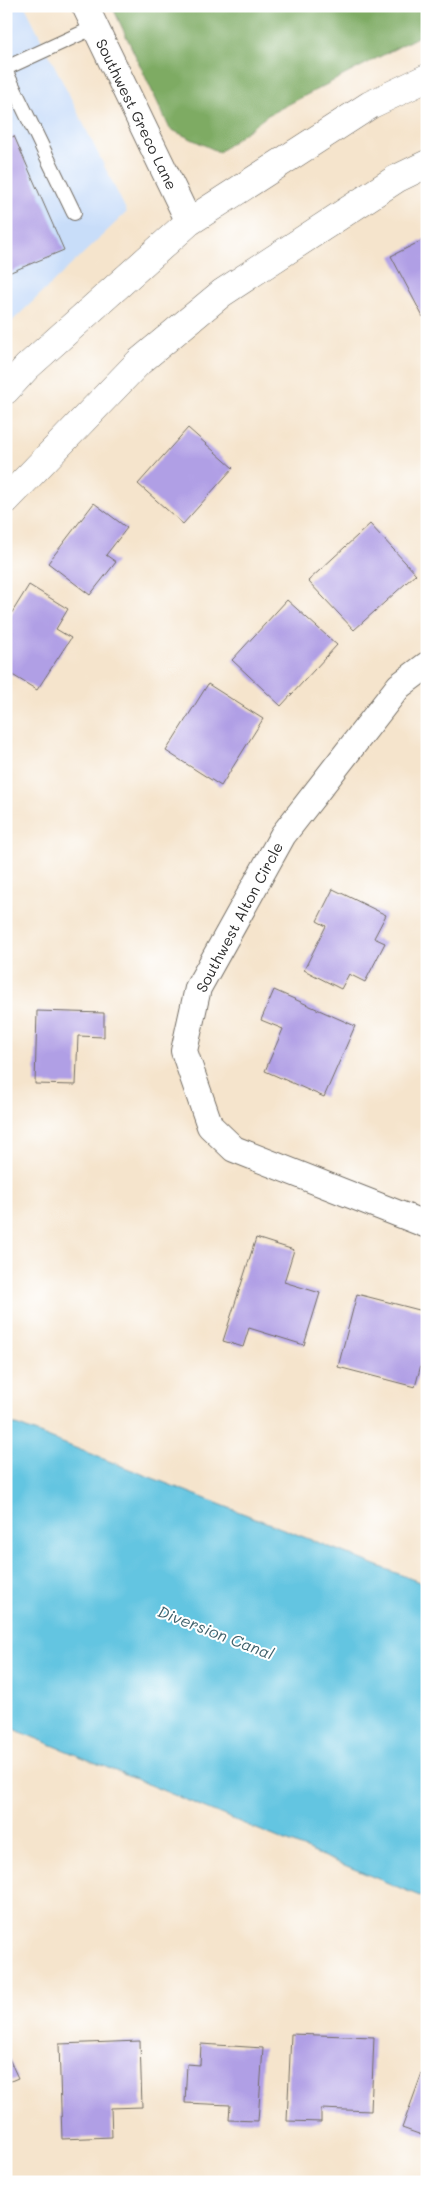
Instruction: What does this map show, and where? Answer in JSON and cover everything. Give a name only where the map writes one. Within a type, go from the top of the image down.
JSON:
[{"type":"main road","points":[[6,390],[27,367],[190,222],[370,105],[427,78]]},
{"type":"main road","points":[[6,500],[139,362],[222,293],[396,179],[427,164]]},
{"type":"street","name":"Southwest Greco Lane","points":[[90,17],[190,222]]},
{"type":"street","name":"Southwest Alton Circle","points":[[427,665],[399,686],[283,835],[198,988],[184,1051],[210,1126],[234,1150],[427,1224]]},
{"type":"lane","points":[[6,68],[90,17]]},
{"type":"lane","points":[[6,72],[74,213]]},
{"type":"shaded area","points":[[6,6],[25,6],[127,212],[6,327]]},
{"type":"green space","points":[[112,6],[427,6],[427,32],[268,115],[219,152],[170,129]]},
{"type":"water","name":"Diversion Canal","points":[[6,1421],[427,1585],[427,1899],[6,1726]]},
{"type":"building","points":[[14,136],[64,250],[6,274],[6,140]]},
{"type":"building","points":[[425,239],[427,243],[427,315],[423,317],[391,256]]},
{"type":"building","points":[[188,428],[233,468],[183,524],[138,484]]},
{"type":"building","points":[[94,503],[127,528],[106,555],[116,562],[90,595],[48,563]]},
{"type":"building","points":[[370,524],[416,574],[354,630],[308,581]]},
{"type":"building","points":[[29,585],[68,609],[56,629],[71,638],[37,690],[6,671],[6,618],[8,619]]},
{"type":"building","points":[[287,600],[337,645],[281,706],[232,660]]},
{"type":"building","points":[[208,684],[263,719],[221,786],[166,751]]},
{"type":"building","points":[[333,889],[386,915],[374,938],[385,943],[365,982],[349,974],[341,989],[304,970],[326,926],[317,921]]},
{"type":"building","points":[[274,990],[355,1026],[324,1097],[265,1071],[283,1029],[261,1020]]},
{"type":"building","points":[[37,1011],[104,1013],[104,1037],[78,1036],[76,1085],[35,1084]]},
{"type":"building","points":[[256,1238],[294,1250],[284,1282],[320,1293],[304,1345],[249,1328],[243,1347],[223,1341]]},
{"type":"building","points":[[357,1294],[427,1312],[427,1343],[415,1387],[338,1367]]},
{"type":"building","points":[[291,2034],[374,2037],[371,2111],[321,2109],[321,2122],[287,2121]]},
{"type":"building","points":[[140,2041],[142,2107],[111,2108],[112,2137],[62,2139],[59,2044]]},
{"type":"building","points":[[201,2044],[263,2048],[258,2121],[229,2120],[230,2105],[185,2103],[187,2064],[200,2065]]},
{"type":"building","points":[[6,2052],[18,2078],[6,2083]]},
{"type":"building","points":[[422,2073],[427,2075],[427,2137],[402,2128]]}]
